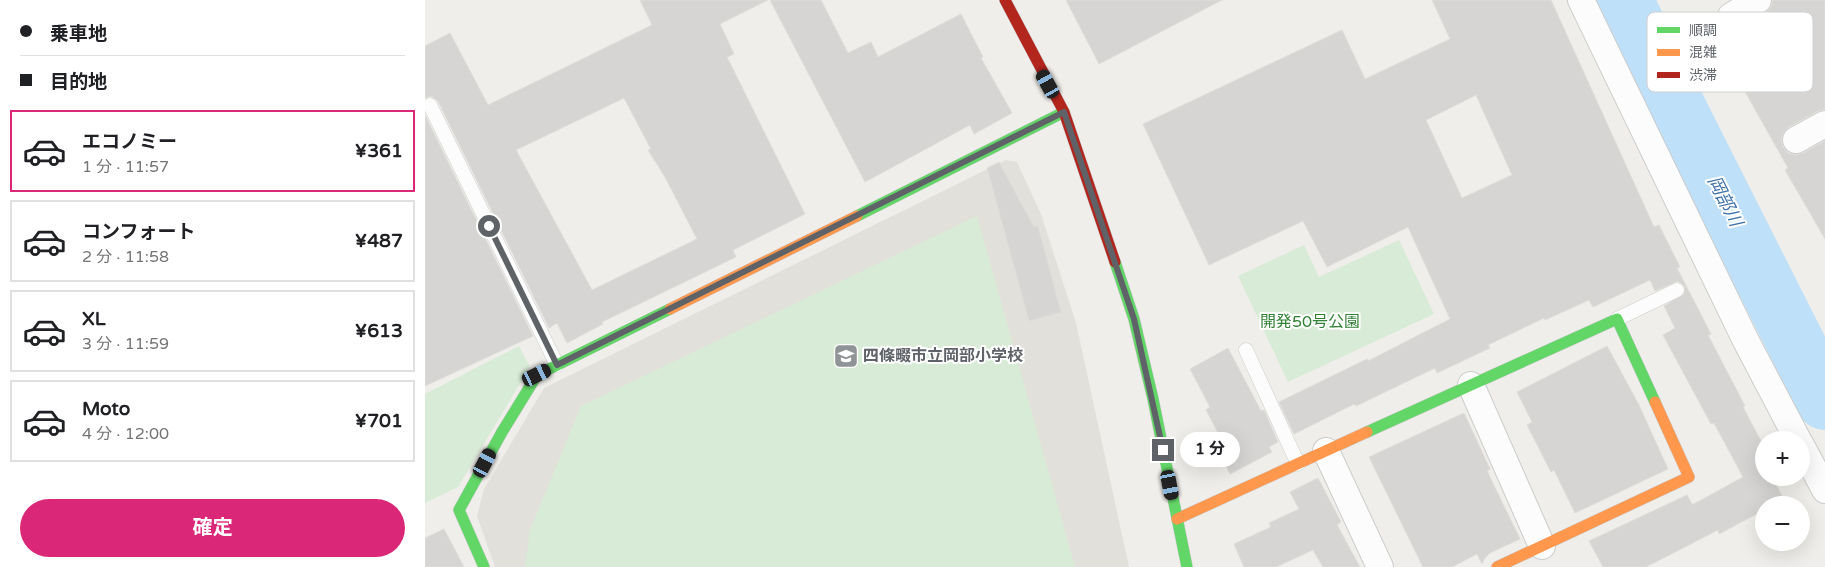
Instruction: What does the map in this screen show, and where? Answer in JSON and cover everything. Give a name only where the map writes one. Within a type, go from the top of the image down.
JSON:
[{"type":"street","points":[[1005,0],[1064,112],[1134,319],[1153,399],[1187,567]]},
{"type":"street","points":[[1581,0],[1746,341],[1794,431]]},
{"type":"street","points":[[1738,12],[1758,0]]},
{"type":"street","points":[[484,567],[459,510],[502,432],[537,375],[1064,112]]},
{"type":"street","points":[[1796,140],[1825,124]]},
{"type":"street","points":[[1177,519],[1617,319],[1689,477],[1497,567]]},
{"type":"street","points":[[1471,385],[1542,546]]},
{"type":"street","points":[[1326,451],[1380,567]]},
{"type":"street","points":[[1810,462],[1825,490]]},
{"type":"lane","points":[[430,105],[557,365]]},
{"type":"lane","points":[[1617,319],[1677,290]]},
{"type":"lane","points":[[1246,350],[1298,464]]},
{"type":"shaded area","name":"四條畷市立岡部小学校","points":[[1006,160],[1017,162],[1041,214],[1076,323],[1129,567],[495,567],[477,516],[484,489],[544,388]]},
{"type":"green space","name":"四條畷市立岡部小学校","points":[[977,216],[1075,567],[525,567],[530,530],[581,406]]},
{"type":"green space","name":"開発50号公園","points":[[1399,240],[1434,314],[1288,382],[1238,276],[1304,245],[1319,277]]},
{"type":"green space","points":[[519,346],[530,367],[458,487],[425,503],[425,394]]},
{"type":"building","points":[[640,0],[768,0],[720,24],[734,54],[727,57],[805,214],[733,250],[736,257],[602,322],[603,324],[567,343],[557,323],[549,328],[438,101],[431,96],[425,98],[425,46],[450,33],[488,105],[652,25]],"holes":[[[624,98],[651,149],[648,150],[665,177],[697,239],[592,290],[516,150]]]},
{"type":"building","points":[[770,0],[821,0],[848,53],[871,42],[878,57],[961,14],[983,57],[981,58],[1012,113],[974,134],[970,125],[865,182]]},
{"type":"building","points":[[1066,0],[1222,0],[1099,64]]},
{"type":"building","points":[[1432,0],[1551,0],[1654,227],[1659,225],[1680,267],[1677,268],[1711,334],[1708,335],[1745,406],[1743,407],[1756,431],[1755,486],[1777,486],[1782,496],[1755,496],[1755,515],[1719,534],[1718,530],[1646,567],[1603,567],[1589,541],[1687,495],[1692,504],[1694,504],[1743,477],[1714,423],[1711,424],[1663,335],[1675,328],[1664,306],[1684,294],[1685,287],[1678,281],[1655,291],[1650,280],[1593,307],[1589,300],[1545,320],[1544,318],[1488,345],[1490,348],[1437,373],[1435,368],[1356,406],[1354,404],[1294,434],[1279,402],[1367,359],[1368,361],[1450,319],[1408,227],[1327,267],[1303,221],[1209,265],[1143,124],[1342,30],[1365,79],[1450,39]],"holes":[[[1476,95],[1512,175],[1462,198],[1426,120]]]},
{"type":"building","points":[[1773,0],[1825,0],[1825,109],[1789,127],[1783,133],[1781,140],[1783,147],[1788,153],[1795,155],[1803,153],[1825,141],[1825,239],[1785,170],[1788,168],[1745,92],[1813,92],[1813,12],[1767,12]]},
{"type":"building","points":[[425,115],[533,336],[425,386]]},
{"type":"building","points":[[999,162],[1034,227],[1038,226],[1061,312],[1029,321],[987,168]]},
{"type":"building","points":[[1607,346],[1639,405],[1668,469],[1575,513],[1554,470],[1551,472],[1527,425],[1532,422],[1517,392]]},
{"type":"building","points":[[1228,348],[1261,411],[1264,410],[1278,442],[1269,447],[1272,452],[1230,474],[1217,448],[1224,444],[1206,410],[1210,407],[1190,369]]},
{"type":"building","points":[[1464,413],[1490,469],[1487,471],[1520,539],[1490,553],[1482,564],[1477,554],[1452,567],[1423,567],[1369,457]]},
{"type":"building","points":[[1318,478],[1341,522],[1337,525],[1360,567],[1323,567],[1313,550],[1276,567],[1244,567],[1234,544],[1271,527],[1269,523],[1299,509],[1290,492]]},
{"type":"building","points":[[444,529],[464,567],[425,567],[425,538]]},
{"type":"waterway","name":"岡部川","points":[[1624,0],[1647,47]]},
{"type":"waterway","name":"岡部川","points":[[1669,92],[1825,401]]},
{"type":"traffic: fast","points":[[857,216],[1064,112]]},
{"type":"traffic: fast","points":[[1115,262],[1134,319],[1153,399],[1187,567]]},
{"type":"traffic: fast","points":[[484,567],[459,510],[502,432],[537,375],[670,309]]},
{"type":"traffic: fast","points":[[1367,432],[1617,319],[1655,402]]},
{"type":"traffic: slow","points":[[670,309],[857,216]]},
{"type":"traffic: slow","points":[[1497,567],[1689,477],[1655,402]]},
{"type":"traffic: slow","points":[[1177,519],[1367,432]]},
{"type":"traffic: jam","points":[[1005,0],[1064,112],[1115,262]]},
{"type":"place","name":"四條畷市立岡部小学校","points":[[846,356]]},
{"type":"route","points":[[489,226],[557,365],[1064,112],[1134,319],[1163,450]]}]
